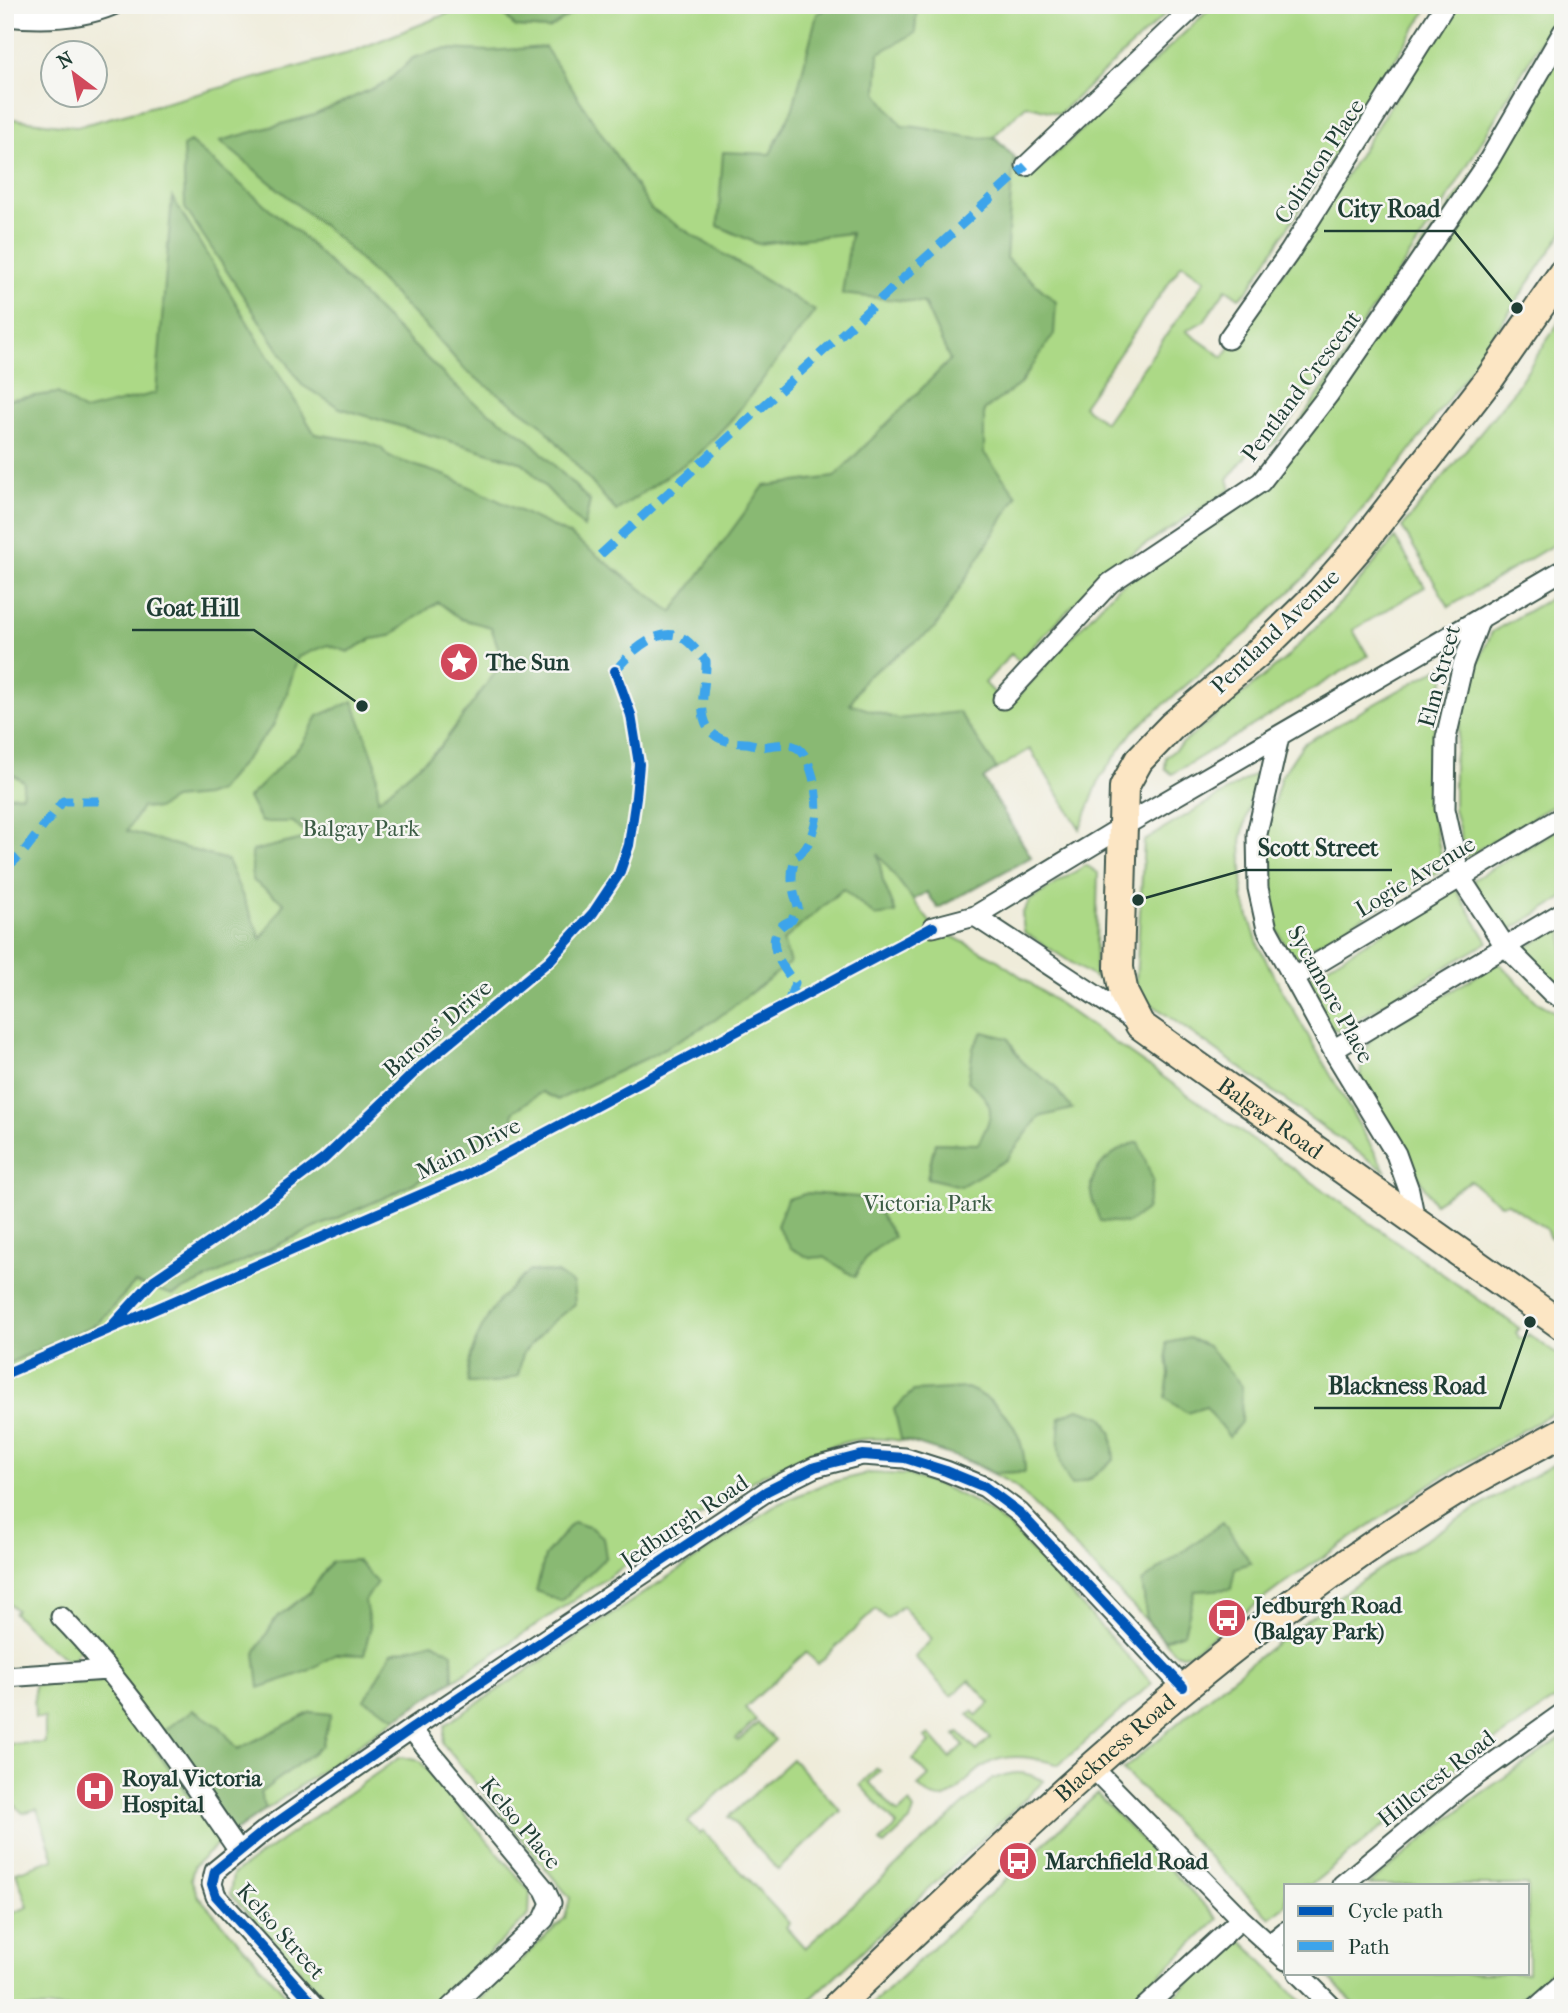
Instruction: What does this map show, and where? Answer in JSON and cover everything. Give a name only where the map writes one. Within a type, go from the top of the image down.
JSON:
[{"type":"street","points":[[5,16],[33,19],[62,17],[113,5]]},
{"type":"street","points":[[1026,166],[1196,5]]},
{"type":"street","name":"Colinton Place","points":[[1228,339],[1289,253],[1445,5]]},
{"type":"street","name":"Pentland Crescent","points":[[1003,699],[1110,583],[1261,482],[1329,394],[1489,160],[1563,33]]},
{"type":"street","name":"Pentland Avenue","points":[[1140,1025],[1124,994],[1119,968],[1124,787],[1139,760],[1172,726],[1259,652],[1321,592],[1490,378],[1563,273]]},
{"type":"street","points":[[933,927],[975,916],[1122,827],[1563,570]]},
{"type":"street","name":"Elm Street","points":[[1480,619],[1463,664],[1446,738],[1445,809],[1460,877],[1505,946],[1552,993],[1563,999]]},
{"type":"street","name":"Sycamore Place","points":[[1279,737],[1257,834],[1258,888],[1267,929],[1333,1051],[1396,1154],[1409,1190],[1415,1220]]},
{"type":"street","name":"Logie Avenue","points":[[1293,978],[1563,816]]},
{"type":"street","points":[[1333,1051],[1563,912]]},
{"type":"street","name":"Balgay Road","points":[[975,916],[1140,1025],[1563,1326]]},
{"type":"street","name":"Blackness Road","points":[[835,2008],[1092,1766],[1183,1687],[1294,1601],[1412,1519],[1463,1487],[1563,1432]]},
{"type":"street","name":"Jedburgh Road","points":[[212,1884],[215,1871],[239,1850],[411,1728],[767,1491],[815,1467],[862,1455],[905,1458],[985,1487],[1020,1513],[1183,1687]]},
{"type":"street","points":[[61,1616],[86,1642],[146,1718],[239,1850]]},
{"type":"street","points":[[5,1677],[107,1670]]},
{"type":"street","name":"Hillcrest Road","points":[[1343,1884],[1460,1787],[1563,1713]]},
{"type":"street","name":"Kelso Place","points":[[411,1728],[545,1890],[551,1903],[544,1919],[450,2008]]},
{"type":"street","points":[[1092,1766],[1241,1919],[1284,1959]]},
{"type":"street","name":"Kelso Street","points":[[212,1884],[216,1896],[317,2008]]},
{"type":"street","points":[[1144,2008],[1241,1919]]},
{"type":"street","points":[[1270,1944],[1284,1933]]},
{"type":"street","points":[[1299,1974],[1333,2008]]},
{"type":"street","points":[[1536,2008],[1563,1984]]},
{"type":"green space","name":"Victoria Park","points":[[469,5],[497,5],[515,27],[549,29],[584,5],[1175,5],[1059,114],[1026,105],[994,136],[1032,176],[1214,5],[1430,5],[1248,290],[1239,298],[1226,289],[1204,321],[1186,331],[1223,357],[1294,257],[1454,5],[1562,5],[1444,205],[1373,309],[1273,445],[1266,448],[1258,441],[1228,479],[1231,489],[1108,569],[1019,661],[1011,654],[985,683],[1008,707],[1117,588],[1242,504],[1563,45],[1563,232],[1473,366],[1398,467],[1305,577],[1247,633],[1133,731],[1100,778],[1080,829],[1030,749],[983,778],[1031,857],[938,908],[927,892],[913,900],[934,927],[996,959],[1519,1328],[1516,1332],[1519,1338],[1525,1338],[1528,1334],[1563,1358],[1563,1407],[1432,1483],[1282,1585],[1189,1654],[1181,1655],[1174,1652],[1015,1486],[997,1476],[956,1456],[890,1439],[846,1442],[813,1452],[760,1476],[397,1718],[221,1841],[194,1866],[191,1879],[198,1896],[298,2008],[5,2008],[5,1916],[28,1907],[16,1872],[54,1859],[37,1809],[23,1813],[9,1791],[5,1744],[45,1743],[45,1718],[35,1718],[34,1685],[105,1681],[81,1647],[71,1662],[41,1641],[14,1613],[16,1610],[5,1599],[5,118],[76,127],[349,53]],"holes":[[[1182,264],[1205,280],[1105,422],[1083,406]]]},
{"type":"green space","points":[[497,5],[584,5],[549,29],[515,27]]},
{"type":"green space","name":"Balgay Park","points":[[831,5],[917,5],[915,33],[879,53],[877,93],[902,126],[970,137],[993,137],[1014,157],[1006,258],[1056,302],[1054,334],[1019,385],[984,410],[984,453],[1017,496],[935,628],[864,679],[850,704],[898,719],[959,712],[997,769],[983,779],[1031,857],[938,908],[927,892],[913,900],[878,854],[883,881],[896,913],[875,916],[843,889],[783,941],[790,963],[715,1020],[647,1058],[558,1100],[542,1092],[513,1112],[514,1129],[397,1192],[173,1295],[135,1283],[97,1324],[5,1365],[5,796],[22,795],[24,782],[5,769],[5,400],[58,393],[84,411],[156,393],[172,197],[315,434],[366,442],[381,448],[389,457],[447,476],[570,535],[672,612],[764,486],[834,477],[950,360],[924,303],[842,294],[851,233],[758,244],[718,226],[723,152],[770,154],[793,108],[817,14]],"holes":[[[438,602],[461,619],[491,627],[503,662],[440,747],[378,800],[376,764],[353,701],[318,716],[302,744],[248,798],[261,822],[293,822],[311,837],[252,851],[252,880],[284,903],[261,939],[227,860],[127,831],[142,807],[157,809],[173,799],[205,796],[219,791],[273,726],[298,657],[328,645],[348,652],[372,639],[390,636]]]},
{"type":"green space","points":[[545,47],[651,209],[815,311],[733,418],[699,454],[616,511],[542,425],[466,371],[340,240],[220,141],[314,115],[387,82],[413,58],[444,49],[489,51]]},
{"type":"green space","points":[[190,142],[301,235],[474,402],[527,438],[590,501],[584,528],[523,463],[340,408],[302,385],[185,208],[183,146]]},
{"type":"green space","points":[[1563,316],[1563,539],[1449,607],[1402,527],[1511,395]]},
{"type":"green space","points":[[1395,538],[1425,587],[1353,630],[1368,656],[1172,774],[1165,768],[1166,757],[1285,659],[1349,594]]},
{"type":"green space","points":[[1563,591],[1563,800],[1466,857],[1454,809],[1454,761],[1461,714],[1474,671],[1492,632]]},
{"type":"green space","points":[[1448,663],[1434,727],[1432,811],[1444,869],[1292,959],[1273,922],[1265,887],[1265,834],[1281,777],[1303,744]]},
{"type":"green space","points":[[1258,772],[1241,840],[1243,898],[1259,947],[1386,1172],[1140,996],[1136,982],[1144,841]]},
{"type":"green space","points":[[1563,826],[1563,898],[1505,933],[1473,880]]},
{"type":"green space","points":[[1086,865],[1098,873],[1095,978],[1024,932],[1022,914],[1030,900]]},
{"type":"green space","points":[[1456,889],[1488,942],[1339,1031],[1331,1028],[1306,985],[1307,978]]},
{"type":"green space","points":[[1563,926],[1563,987],[1540,970],[1523,949]]},
{"type":"green space","points":[[1499,963],[1537,1002],[1563,1016],[1563,1247],[1549,1236],[1546,1229],[1508,1203],[1500,1204],[1470,1181],[1434,1203],[1360,1080],[1362,1057],[1372,1037]]},
{"type":"green space","points":[[983,1032],[1008,1038],[1022,1062],[1053,1085],[1072,1109],[1039,1117],[1006,1160],[961,1186],[927,1178],[935,1143],[978,1144],[988,1124],[988,1103],[968,1081],[973,1048]]},
{"type":"green space","points":[[1138,1142],[1153,1180],[1146,1210],[1128,1223],[1100,1221],[1091,1193],[1094,1175],[1113,1154]]},
{"type":"green space","points":[[808,1193],[870,1198],[894,1237],[871,1253],[855,1277],[824,1257],[809,1258],[791,1248],[777,1226],[787,1199]]},
{"type":"green space","points":[[529,1271],[557,1273],[573,1284],[575,1304],[551,1323],[523,1353],[518,1376],[497,1383],[468,1383],[471,1354],[484,1324],[498,1302]]},
{"type":"green space","points":[[1189,1338],[1208,1346],[1242,1386],[1241,1422],[1229,1437],[1206,1407],[1187,1413],[1165,1398],[1169,1375],[1166,1343]]},
{"type":"green space","points":[[967,1388],[992,1402],[1010,1421],[1021,1444],[1025,1472],[993,1473],[972,1462],[901,1439],[894,1409],[913,1391]]},
{"type":"green space","points":[[1078,1409],[1103,1417],[1112,1434],[1114,1460],[1091,1478],[1072,1485],[1061,1461],[1059,1426],[1060,1417]]},
{"type":"green space","points":[[1563,1459],[1563,1694],[1444,1776],[1312,1884],[1284,1884],[1284,1907],[1270,1918],[1123,1770],[1223,1685],[1327,1605],[1384,1566],[1502,1493]]},
{"type":"green space","points":[[869,1473],[908,1475],[946,1488],[978,1504],[1011,1528],[1152,1683],[1059,1765],[1024,1757],[997,1760],[979,1769],[955,1793],[939,1799],[918,1786],[929,1776],[913,1759],[930,1743],[925,1737],[929,1734],[950,1758],[964,1745],[955,1735],[959,1732],[977,1751],[990,1738],[968,1714],[972,1711],[977,1716],[990,1703],[969,1680],[951,1696],[915,1657],[932,1639],[902,1606],[887,1619],[876,1609],[818,1664],[806,1652],[745,1708],[756,1720],[736,1739],[738,1741],[758,1723],[775,1740],[688,1822],[700,1834],[703,1831],[789,1923],[786,1927],[805,1948],[991,1780],[1018,1773],[1044,1781],[801,2008],[470,2008],[565,1918],[570,1898],[443,1744],[445,1725],[778,1504],[824,1484]]},
{"type":"green space","points":[[573,1522],[592,1528],[603,1537],[606,1557],[561,1601],[536,1591],[545,1556]]},
{"type":"green space","points":[[1223,1522],[1251,1563],[1235,1568],[1231,1589],[1195,1591],[1184,1633],[1164,1640],[1147,1621],[1142,1582]]},
{"type":"green space","points":[[356,1560],[377,1582],[365,1601],[370,1629],[364,1655],[336,1654],[308,1671],[259,1688],[255,1653],[276,1618],[310,1592],[331,1562]]},
{"type":"green space","points":[[433,1642],[452,1653],[453,1680],[397,1718],[365,1700],[391,1653]]},
{"type":"green space","points":[[193,1710],[220,1727],[238,1749],[311,1712],[331,1714],[322,1746],[260,1793],[266,1809],[221,1841],[149,1741]]},
{"type":"green space","points":[[1563,1737],[1563,1960],[1510,2008],[1358,2008],[1325,1974],[1530,1974],[1530,1884],[1369,1884],[1473,1799]]},
{"type":"green space","points":[[400,1757],[420,1761],[530,1891],[529,1915],[431,2008],[334,2008],[230,1894],[233,1874]]},
{"type":"green space","points":[[792,1759],[841,1811],[778,1870],[729,1817]]},
{"type":"green space","points":[[877,1768],[880,1771],[869,1782],[898,1813],[909,1803],[914,1810],[910,1821],[884,1845],[880,1842],[897,1825],[860,1785]]},
{"type":"green space","points":[[1097,1794],[1218,1919],[1125,2008],[868,2008]]},
{"type":"green space","points":[[1237,1936],[1308,2008],[1182,2008],[1173,1998]]},
{"type":"marked path","points":[[600,555],[1026,166]]},
{"type":"marked path","points":[[615,671],[635,650],[653,638],[662,635],[681,637],[706,661],[703,714],[713,734],[731,742],[763,747],[793,746],[807,759],[815,788],[816,820],[809,841],[796,856],[794,863],[792,882],[798,907],[792,920],[776,932],[774,940],[778,958],[795,983],[787,1005]]},
{"type":"marked path","points":[[5,869],[22,854],[63,801],[103,801]]},
{"type":"cycle path","name":"Barons' Drive","points":[[111,1327],[154,1280],[234,1226],[324,1159],[419,1068],[550,960],[593,913],[619,874],[629,845],[636,797],[639,764],[631,715],[615,671]]},
{"type":"cycle path","name":"Main Drive","points":[[5,1374],[466,1175],[933,927]]},
{"type":"cycle path","points":[[317,2008],[216,1896],[212,1884],[215,1871],[263,1832],[411,1729],[767,1491],[815,1467],[862,1455],[905,1458],[985,1487],[1020,1513],[1183,1687]]},
{"type":"place","name":"City Road","points":[[1517,308]]},
{"type":"place","name":"The Sun","points":[[459,662]]},
{"type":"place","name":"Goat Hill","points":[[362,706]]},
{"type":"place","name":"Scott Street","points":[[1138,900]]},
{"type":"place","name":"Blackness Road","points":[[1530,1322]]},
{"type":"place","name":"Jedburgh Road (Balgay Park)","points":[[1227,1618]]},
{"type":"place","name":"Royal Victoria Hospital","points":[[95,1791]]},
{"type":"place","name":"Marchfield Road","points":[[1018,1861]]}]
